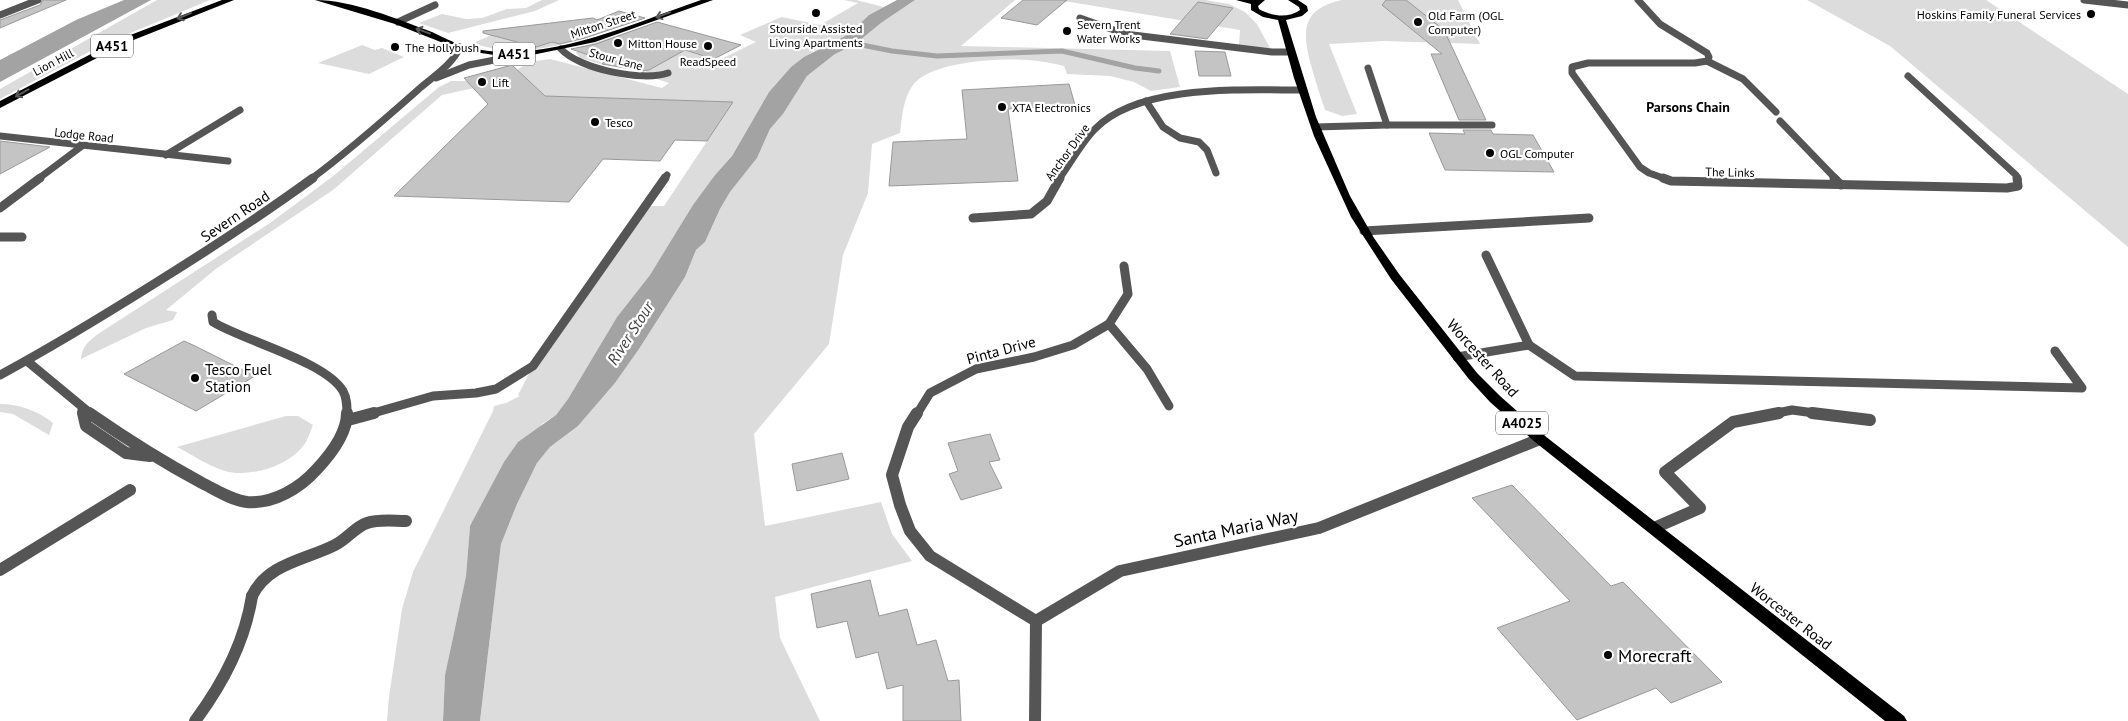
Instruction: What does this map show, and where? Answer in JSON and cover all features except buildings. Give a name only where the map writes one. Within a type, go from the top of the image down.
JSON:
[{"type":"main road","name":"Lion Hill","points":[[0,105],[123,41],[220,2],[230,0]]},
{"type":"main road","name":"Mitton Street","points":[[318,0],[398,22],[460,47],[494,54],[530,53],[561,49],[709,0]]},
{"type":"main road","points":[[1240,0],[1258,1]]},
{"type":"main road","points":[[1258,1],[1253,7],[1258,12],[1281,18],[1299,15],[1304,11],[1303,6],[1292,0]]},
{"type":"main road","name":"Worcester Road","points":[[1281,18],[1290,52],[1315,127],[1335,175],[1364,231],[1386,266],[1457,357],[1495,399],[1540,439],[1898,721]]},
{"type":"street","points":[[0,16],[38,0]]},
{"type":"street","points":[[1638,0],[1660,24],[1707,53],[1709,57],[1707,61],[1743,79],[1776,112]]},
{"type":"street","points":[[2084,0],[2128,5]]},
{"type":"street","points":[[398,22],[435,5]]},
{"type":"street","points":[[1080,18],[1125,34],[1272,52],[1290,52]]},
{"type":"street","name":"Severn Road","points":[[0,375],[27,361],[142,292],[280,202],[340,157],[456,56],[460,47]]},
{"type":"street","name":"Stour Lane","points":[[561,49],[568,57],[578,61],[645,79],[660,78],[668,73]]},
{"type":"street","name":"Mitton Street","points":[[420,88],[458,68],[530,53]]},
{"type":"street","name":"The Links","points":[[1707,61],[1695,63],[1588,63],[1579,64],[1571,70],[1580,86],[1640,167],[1650,173],[1680,182],[2006,188],[2018,186],[2020,182],[2016,175],[1908,76]]},
{"type":"street","points":[[1368,68],[1387,125]]},
{"type":"street","name":"Anchor Drive","points":[[973,218],[1031,214],[1047,201],[1056,184],[1095,129],[1123,109],[1180,93],[1302,90]]},
{"type":"street","points":[[1146,101],[1163,127],[1180,138],[1199,142],[1207,150],[1216,173]]},
{"type":"street","points":[[166,155],[240,110]]},
{"type":"street","points":[[1780,121],[1841,185]]},
{"type":"street","points":[[1315,127],[1345,125],[1492,125]]},
{"type":"street","name":"Lodge Road","points":[[0,136],[228,161]]},
{"type":"street","points":[[0,208],[82,146]]},
{"type":"street","points":[[348,420],[433,396],[476,393],[496,389],[532,366],[667,175]]},
{"type":"street","points":[[1364,231],[1589,218]]},
{"type":"street","points":[[0,238],[22,237]]},
{"type":"street","points":[[1486,255],[1529,344],[1575,376],[2082,388],[2055,351]]},
{"type":"street","name":"Pinta Drive","points":[[1036,622],[930,556],[910,531],[900,505],[892,475],[908,427],[930,393],[976,369],[1034,357],[1074,345],[1109,324],[1128,294],[1124,266]]},
{"type":"street","points":[[27,361],[51,385],[82,410],[86,426],[126,453],[152,456],[235,499],[251,502],[274,499],[295,488],[314,473],[337,443],[348,420],[348,410],[343,391],[328,377],[287,356],[223,328],[213,322],[212,314]]},
{"type":"street","points":[[1109,324],[1147,369],[1169,406]]},
{"type":"street","points":[[1457,357],[1529,344]]},
{"type":"street","points":[[1654,528],[1700,508],[1665,472],[1732,422],[1792,410],[1870,420]]},
{"type":"street","name":"Santa Maria Way","points":[[1036,622],[1120,571],[1319,528],[1540,439]]},
{"type":"street","points":[[0,569],[130,490]]},
{"type":"street","points":[[195,721],[215,691],[247,625],[255,586],[269,572],[335,545],[359,526],[378,521],[406,521]]},
{"type":"street","points":[[1035,721],[1036,622]]},
{"type":"shaded area","points":[[157,0],[210,0],[104,44],[0,99],[0,89]]},
{"type":"shaded area","points":[[542,0],[559,0],[535,11],[448,33],[419,23],[442,14],[466,19],[482,18],[507,9],[526,8]]},
{"type":"shaded area","points":[[844,0],[856,0],[884,7],[869,15],[849,34],[814,51],[791,67],[769,92],[732,156],[715,175],[650,275],[617,317],[568,399],[556,415],[542,424],[470,526],[466,576],[445,675],[443,721],[387,721],[402,609],[413,572],[494,406],[506,403],[520,396],[518,395],[533,366],[646,206],[664,206],[733,102],[545,96],[517,70],[529,62],[550,59],[662,88],[669,83],[642,74],[656,66],[617,56],[601,64],[580,58],[576,53],[581,47],[637,29],[676,48],[719,60],[756,42],[740,35],[779,18],[820,25],[858,3]]},
{"type":"shaded area","points":[[915,0],[1015,0],[961,46],[1170,51],[1180,87],[1151,91],[1134,82],[1110,76],[1067,74],[1064,66],[1038,61],[990,60],[953,65],[936,70],[913,85],[905,102],[900,133],[872,144],[868,193],[843,255],[829,344],[754,434],[765,526],[881,502],[892,534],[912,561],[775,597],[780,638],[820,721],[480,721],[501,544],[517,504],[537,463],[550,447],[578,426],[615,383],[639,349],[685,277],[696,250],[705,242],[730,192],[757,158],[770,129],[783,114],[807,76],[835,54],[854,45],[881,23]]},
{"type":"shaded area","points":[[1058,0],[1205,0],[1229,4],[1245,12],[1257,24],[1271,50],[1239,45],[1240,30]]},
{"type":"shaded area","points":[[1342,0],[1458,0],[1480,44],[1384,41],[1329,44],[1357,114],[1342,116],[1325,110],[1308,53],[1306,32],[1308,23],[1319,9]]},
{"type":"shaded area","points":[[1807,0],[1986,0],[2128,94],[2128,247],[1890,46]]},
{"type":"shaded area","points":[[508,28],[598,34],[552,47],[536,49],[504,50],[473,43]]},
{"type":"shaded area","points":[[362,45],[375,50],[382,48],[404,57],[369,74],[318,63]]},
{"type":"shaded area","points":[[451,81],[468,81],[474,88],[442,95],[333,190],[217,268],[166,310],[177,312],[173,320],[146,328],[81,359],[84,347],[98,334],[270,223],[332,177],[439,87]]},
{"type":"shaded area","points":[[0,404],[14,405],[41,415],[53,423],[49,435],[13,414],[0,412]]},
{"type":"shaded area","points":[[286,416],[298,416],[313,425],[303,446],[296,453],[268,469],[246,473],[225,471],[177,447]]},
{"type":"water","points":[[124,0],[151,0],[0,82],[0,60],[76,20]]},
{"type":"water","name":"River Stour","points":[[897,0],[915,0],[881,23],[854,45],[835,54],[807,76],[783,114],[770,129],[757,158],[730,192],[705,242],[696,250],[685,277],[639,349],[615,383],[578,426],[550,447],[537,463],[517,504],[501,544],[480,721],[443,721],[445,675],[466,576],[470,526],[504,462],[518,442],[556,415],[568,399],[617,317],[650,275],[693,205],[732,156],[769,92],[791,67],[804,57],[849,34],[869,15]]},
{"type":"waterway","points":[[847,42],[892,51],[937,56],[1062,51],[1135,68],[1159,71]]},
{"type":"place","name":"Stourside Assisted Living Apartments","points":[[816,13]]},
{"type":"place","name":"Hoskins Family Funeral Services","points":[[2091,14]]},
{"type":"place","name":"Old Farm (OGL Computer)","points":[[1418,22]]},
{"type":"place","name":"Severn Trent Water Works","points":[[1067,31]]},
{"type":"place","name":"Mitton House","points":[[618,43]]},
{"type":"place","name":"ReadSpeed","points":[[708,46]]},
{"type":"place","name":"The Hollybush","points":[[395,47]]},
{"type":"place","name":"Lift","points":[[482,82]]},
{"type":"place","name":"XTA Electronics","points":[[1002,107]]},
{"type":"place","name":"Tesco","points":[[595,122]]},
{"type":"place","name":"OGL Computer","points":[[1490,153]]},
{"type":"place","name":"Tesco Fuel Station","points":[[195,378]]},
{"type":"place","name":"Morecraft","points":[[1608,655]]},
{"type":"district","name":"Parsons Chain","points":[[1688,107]]}]
